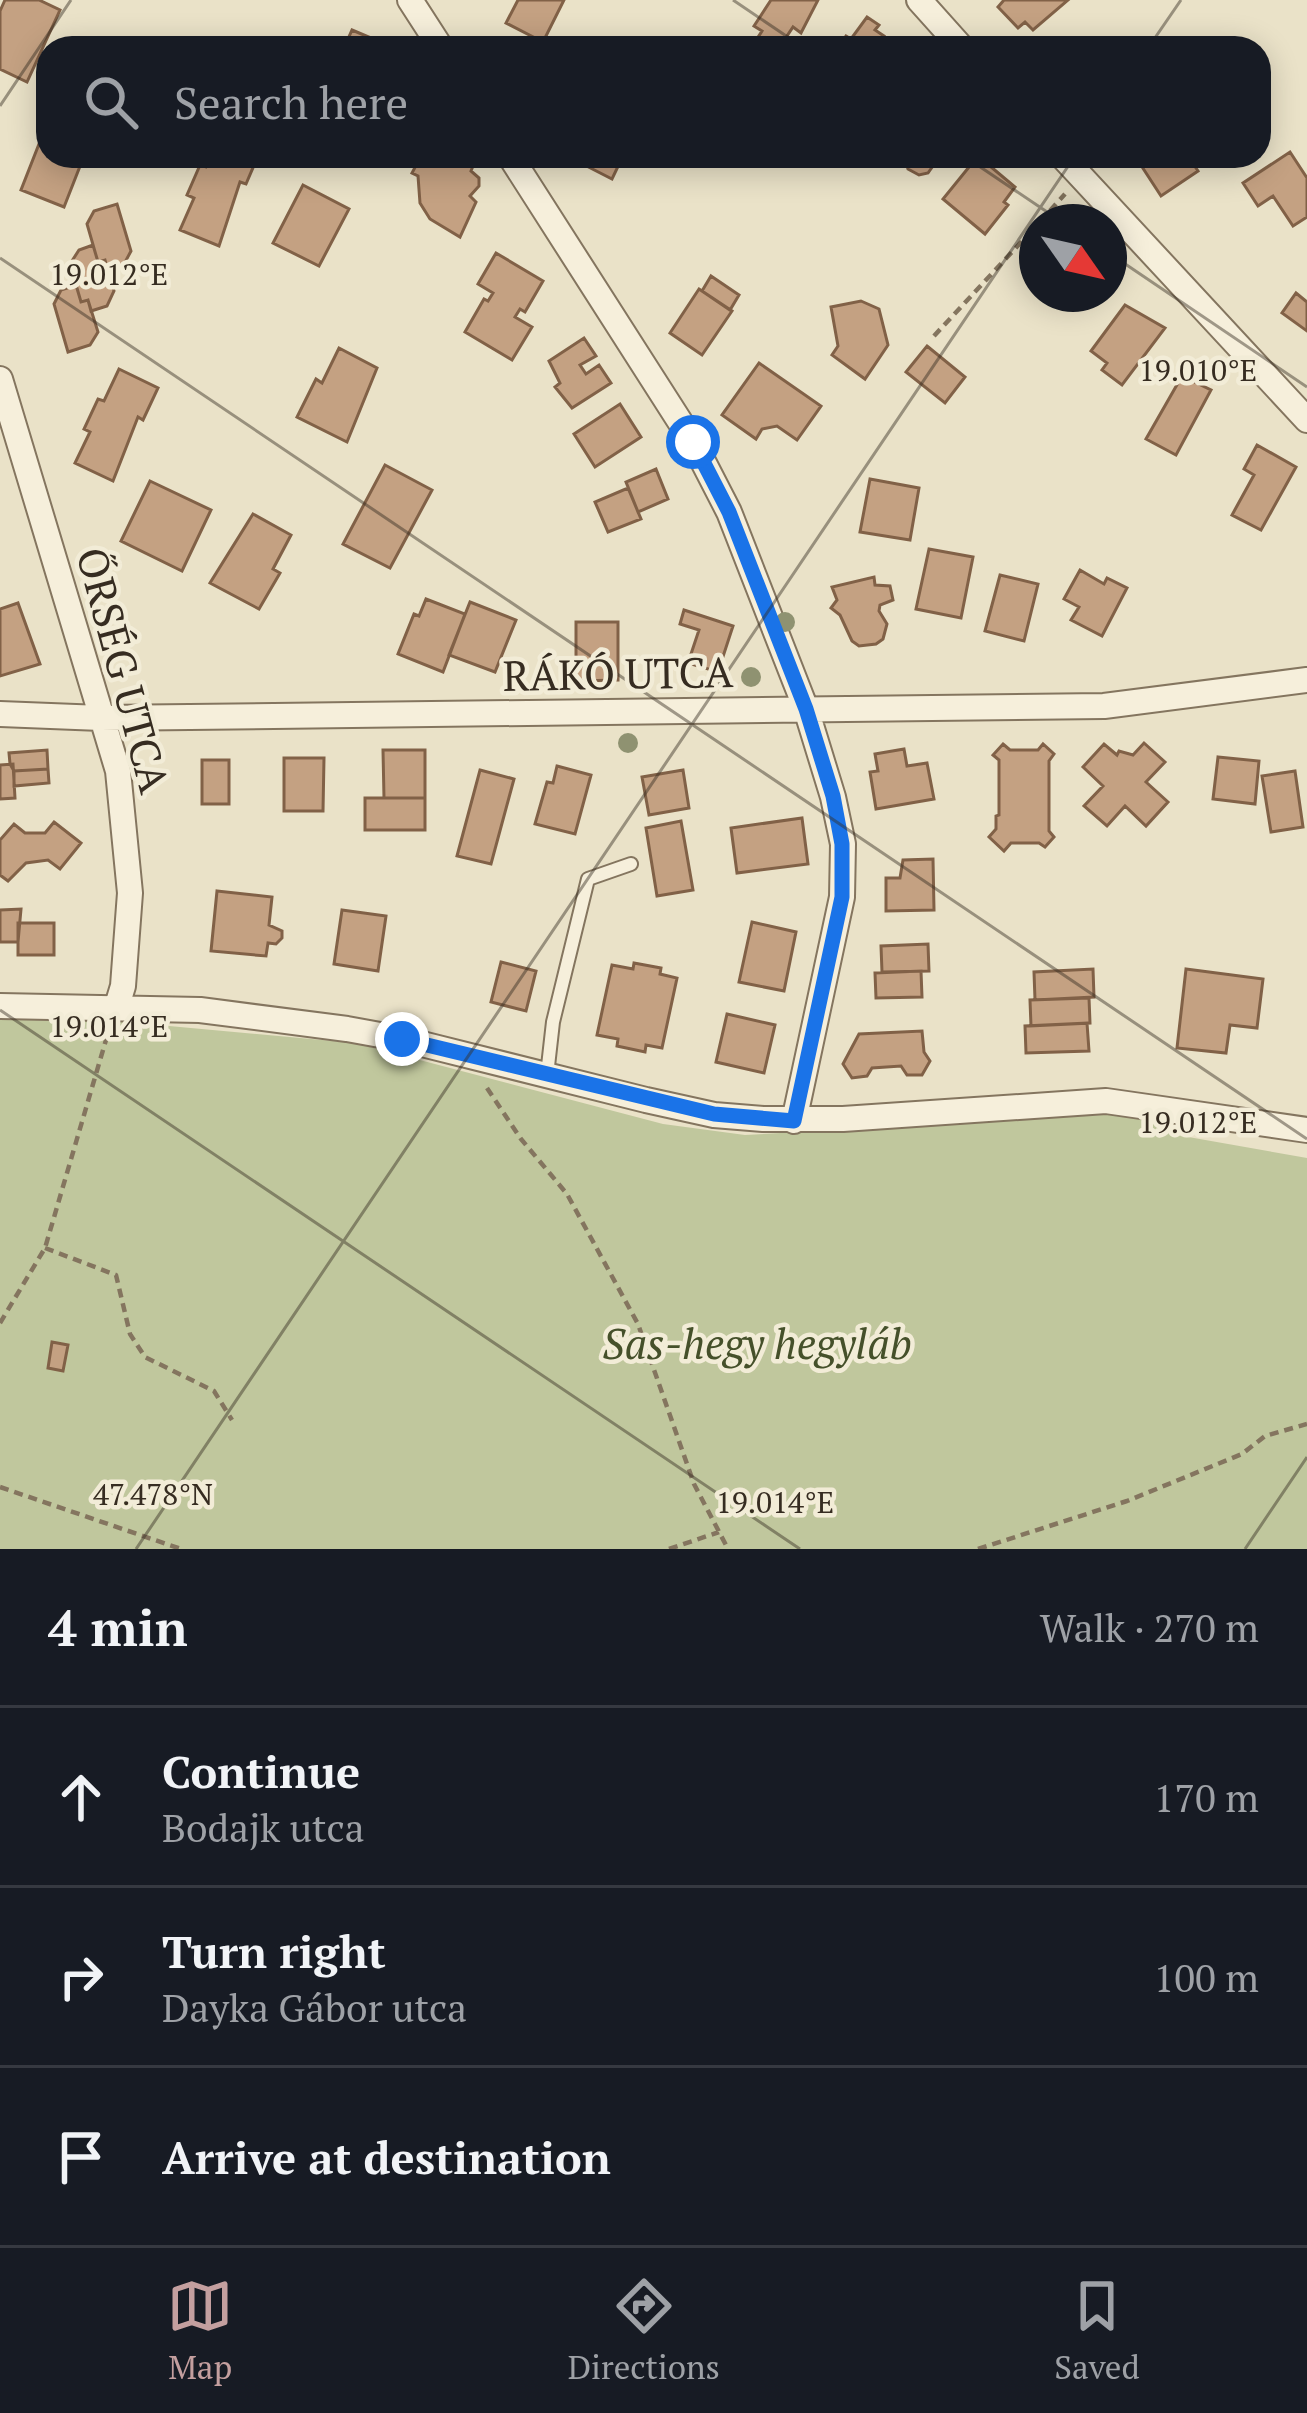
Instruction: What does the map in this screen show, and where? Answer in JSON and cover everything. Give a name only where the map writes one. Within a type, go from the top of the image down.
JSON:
[{"type":"street","points":[[410,0],[433,36]]},
{"type":"street","points":[[919,0],[951,36]]},
{"type":"street","points":[[518,168],[693,442],[729,512],[806,709],[839,828],[842,897],[794,1121]]},
{"type":"street","points":[[1073,168],[1307,420]]},
{"type":"street","name":"ŐRSÉG UTCA","points":[[0,379],[118,771],[130,893],[123,986],[117,1006]]},
{"type":"street","name":"RÁKÓ UTCA","points":[[0,714],[101,718],[1104,706],[1307,680]]},
{"type":"street","points":[[0,1006],[200,1010],[347,1029],[714,1114],[794,1121],[1106,1101],[1307,1130]]},
{"type":"lane","points":[[547,1075],[553,1022],[588,879],[632,864]]},
{"type":"path","points":[[1057,204],[1082,177]]},
{"type":"path","points":[[934,337],[1019,245]]},
{"type":"path","points":[[0,1323],[45,1249],[117,1006]]},
{"type":"path","points":[[471,1056],[494,1102],[567,1194],[638,1324],[694,1484],[728,1549]]},
{"type":"path","points":[[45,1249],[116,1275],[130,1334],[145,1357],[214,1391],[232,1420]]},
{"type":"path","points":[[978,1549],[1127,1502],[1242,1454],[1265,1436],[1307,1424]]},
{"type":"path","points":[[0,1487],[182,1549]]},
{"type":"path","points":[[669,1549],[719,1532]]},
{"type":"green space","name":"Sas-hegy hegyláb","points":[[0,1019],[93,1019],[355,1043],[663,1124],[745,1135],[1120,1114],[1150,1116],[1177,1135],[1307,1158],[1307,1549],[0,1549]]},
{"type":"building","points":[[5,0],[39,0],[60,10],[48,36],[36,36],[36,62],[27,82],[0,69],[0,11]]},
{"type":"building","points":[[518,0],[564,0],[546,36],[531,36],[506,23]]},
{"type":"building","points":[[771,0],[818,0],[801,33],[793,27],[787,36],[759,36],[762,31],[754,26]]},
{"type":"building","points":[[1004,0],[1068,0],[1033,30],[1025,22],[1018,28],[998,7]]},
{"type":"building","points":[[867,17],[879,25],[875,30],[884,36],[853,36]]},
{"type":"building","points":[[36,152],[36,168],[79,168],[64,207],[21,190]]},
{"type":"building","points":[[1290,152],[1307,178],[1307,217],[1293,226],[1273,196],[1258,206],[1243,183]]},
{"type":"building","points":[[199,168],[253,168],[246,184],[240,182],[219,246],[180,230],[194,198],[187,195]]},
{"type":"building","points":[[415,168],[472,168],[479,186],[470,196],[476,202],[460,237],[430,219],[420,203],[418,176],[412,173]]},
{"type":"building","points":[[590,168],[617,168],[612,179]]},
{"type":"building","points":[[908,168],[932,168],[919,175]]},
{"type":"building","points":[[968,168],[992,168],[1015,187],[1004,202],[1008,205],[985,234],[943,199]]},
{"type":"building","points":[[1143,168],[1196,168],[1198,171],[1161,196]]},
{"type":"building","points":[[303,185],[349,209],[319,266],[273,243]]},
{"type":"building","points":[[117,204],[131,251],[123,266],[108,271],[105,260],[98,262],[87,224],[94,211]]},
{"type":"building","points":[[93,245],[98,262],[105,260],[114,291],[107,306],[91,311],[88,300],[81,302],[70,264],[79,250]]},
{"type":"building","points":[[496,253],[543,281],[525,312],[520,309],[515,317],[532,327],[512,360],[465,332],[484,299],[488,301],[493,293],[478,284]]},
{"type":"building","points":[[711,276],[739,295],[730,310],[702,291]]},
{"type":"building","points":[[76,285],[81,302],[88,300],[98,332],[90,345],[68,352],[54,304],[61,290]]},
{"type":"building","points":[[699,289],[732,311],[702,355],[670,333]]},
{"type":"building","points":[[1296,293],[1307,302],[1307,331],[1282,313]]},
{"type":"building","points":[[861,301],[879,309],[888,345],[865,379],[832,355],[838,346],[831,307]]},
{"type":"building","points":[[1127,306],[1165,328],[1122,385],[1102,370],[1107,363],[1091,351],[1120,312],[1127,312]]},
{"type":"building","points":[[584,338],[596,356],[580,365],[586,374],[599,365],[611,383],[572,408],[555,387],[560,383],[549,361]]},
{"type":"building","points":[[927,346],[965,377],[945,403],[906,372]]},
{"type":"building","points":[[339,348],[377,368],[347,442],[297,417],[316,379],[322,383]]},
{"type":"building","points":[[759,363],[821,406],[797,440],[777,426],[762,429],[756,439],[722,415]]},
{"type":"building","points":[[119,369],[158,388],[143,420],[138,417],[113,481],[75,463],[90,432],[84,429],[98,399],[104,401]]},
{"type":"building","points":[[1182,376],[1211,390],[1176,455],[1146,439]]},
{"type":"building","points":[[620,404],[641,437],[595,467],[574,434]]},
{"type":"building","points":[[1257,445],[1296,467],[1261,530],[1232,515],[1254,475],[1244,469]]},
{"type":"building","points":[[385,465],[432,490],[390,568],[343,544]]},
{"type":"building","points":[[656,469],[668,499],[638,512],[626,482]]},
{"type":"building","points":[[870,479],[919,488],[910,540],[860,532]]},
{"type":"building","points":[[150,481],[211,510],[182,571],[121,541]]},
{"type":"building","points":[[628,488],[641,519],[608,532],[595,502]]},
{"type":"building","points":[[253,514],[291,535],[273,569],[280,573],[259,609],[210,583]]},
{"type":"building","points":[[929,549],[973,557],[961,618],[916,609]]},
{"type":"building","points":[[1080,570],[1104,584],[1107,578],[1127,588],[1102,636],[1071,620],[1079,607],[1064,599]]},
{"type":"building","points":[[1000,575],[1038,584],[1024,641],[985,631]]},
{"type":"building","points":[[874,577],[875,585],[890,586],[893,600],[880,605],[887,624],[883,639],[859,646],[831,608],[837,600],[832,587]]},
{"type":"building","points":[[426,599],[465,614],[443,672],[398,654],[414,614],[419,616]]},
{"type":"building","points":[[470,602],[516,620],[495,672],[449,655]]},
{"type":"building","points":[[18,603],[40,664],[0,676],[0,609]]},
{"type":"building","points":[[684,610],[733,626],[718,672],[688,663],[699,630],[680,624]]},
{"type":"building","points":[[576,622],[618,622],[618,680],[576,681]]},
{"type":"building","points":[[1144,743],[1165,762],[1146,782],[1168,802],[1146,826],[1125,806],[1107,826],[1084,806],[1103,786],[1083,767],[1104,744],[1117,755],[1119,751],[1133,755]]},
{"type":"building","points":[[1003,744],[1010,750],[1038,750],[1043,744],[1054,754],[1049,761],[1049,831],[1054,837],[1045,847],[1011,843],[1004,851],[989,837],[999,815],[999,760],[993,755]]},
{"type":"building","points":[[904,749],[907,766],[927,763],[934,799],[876,809],[870,772],[878,771],[875,754]]},
{"type":"building","points":[[47,750],[48,769],[14,771],[10,764],[9,753]]},
{"type":"building","points":[[383,750],[425,750],[425,798],[384,798]]},
{"type":"building","points":[[1218,757],[1259,761],[1255,804],[1213,799]]},
{"type":"building","points":[[284,758],[324,758],[323,811],[284,811]]},
{"type":"building","points":[[202,760],[229,760],[229,804],[202,804]]},
{"type":"building","points":[[13,764],[15,798],[0,799],[0,765]]},
{"type":"building","points":[[557,766],[591,775],[575,834],[535,824],[547,782],[553,783]]},
{"type":"building","points":[[48,769],[49,783],[14,786],[14,771]]},
{"type":"building","points":[[480,770],[514,779],[491,864],[457,856]]},
{"type":"building","points":[[683,770],[689,808],[649,815],[642,777]]},
{"type":"building","points":[[1295,771],[1303,827],[1271,832],[1262,776]]},
{"type":"building","points":[[365,798],[425,798],[425,830],[365,830]]},
{"type":"building","points":[[802,818],[808,864],[737,873],[731,828]]},
{"type":"building","points":[[681,821],[693,890],[657,896],[646,828]]},
{"type":"building","points":[[54,822],[81,843],[60,869],[48,860],[26,863],[8,881],[0,875],[0,840],[14,824],[25,833],[45,833]]},
{"type":"building","points":[[933,859],[934,910],[886,911],[886,878],[900,878],[903,860]]},
{"type":"building","points":[[217,891],[272,897],[269,925],[282,931],[282,938],[276,944],[268,943],[266,956],[211,951]]},
{"type":"building","points":[[21,909],[18,942],[0,942],[0,910]]},
{"type":"building","points":[[342,910],[386,916],[378,971],[334,964]]},
{"type":"building","points":[[752,922],[796,932],[784,991],[739,982]]},
{"type":"building","points":[[18,923],[54,923],[54,955],[18,955]]},
{"type":"building","points":[[928,944],[929,971],[882,972],[881,946]]},
{"type":"building","points":[[501,962],[536,971],[526,1011],[491,1002]]},
{"type":"building","points":[[634,963],[661,968],[660,974],[677,978],[662,1048],[646,1045],[645,1052],[617,1046],[618,1039],[597,1035],[612,965],[633,969]]},
{"type":"building","points":[[1093,969],[1094,997],[1035,1000],[1034,972]]},
{"type":"building","points":[[1186,969],[1263,979],[1257,1028],[1230,1025],[1226,1053],[1177,1048]]},
{"type":"building","points":[[921,971],[922,997],[876,998],[875,973]]},
{"type":"building","points":[[1089,998],[1090,1023],[1031,1026],[1030,1000]]},
{"type":"building","points":[[727,1014],[775,1025],[764,1073],[716,1062]]},
{"type":"building","points":[[1087,1023],[1089,1051],[1026,1053],[1025,1026]]},
{"type":"building","points":[[922,1031],[930,1061],[922,1075],[907,1075],[901,1066],[872,1068],[867,1076],[852,1078],[843,1064],[859,1034]]},
{"type":"building","points":[[52,1342],[68,1345],[63,1371],[48,1368]]},
{"type":"route","points":[[402,1039],[646,1100],[714,1114],[794,1121],[842,897],[842,844],[833,796],[806,709],[729,512],[693,442]]}]
